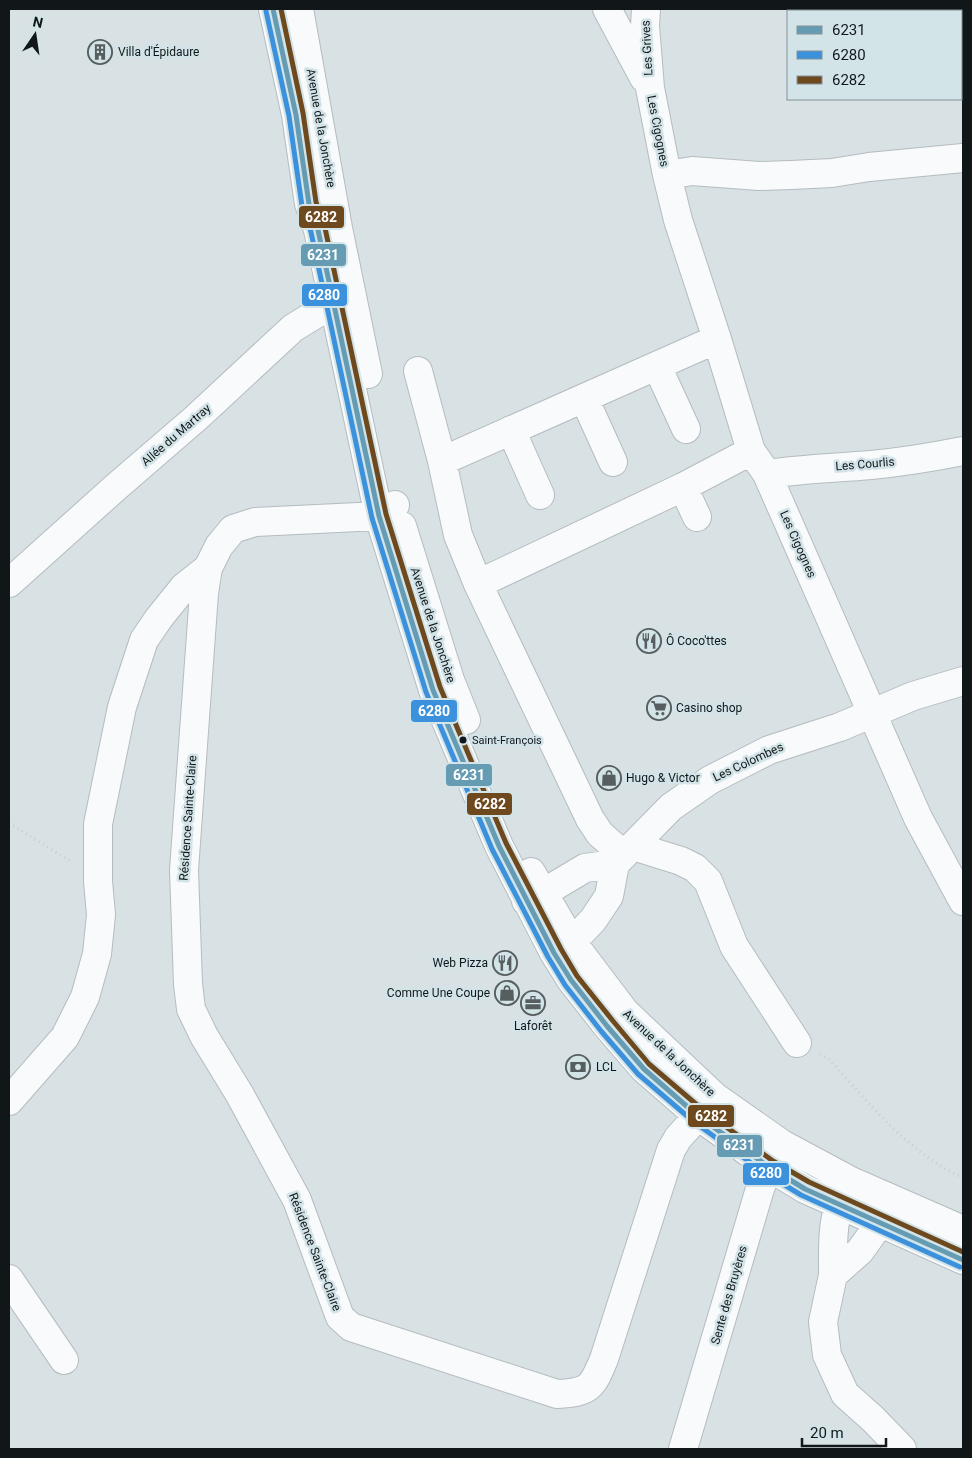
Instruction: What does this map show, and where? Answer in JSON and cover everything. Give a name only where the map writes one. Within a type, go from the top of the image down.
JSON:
[{"type":"street","name":"Avenue de la Jonchère","points":[[273,9],[296,115],[309,204],[343,306]]},
{"type":"street","name":"Avenue de la Jonchère","points":[[299,9],[343,306],[387,511],[433,690],[499,846],[534,897],[563,947],[571,980],[644,1069],[706,1106],[776,1155],[805,1189],[844,1192],[886,1211],[963,1260]]},
{"type":"street","points":[[607,9],[650,88]]},
{"type":"street","name":"Les Grives","points":[[646,9],[645,26],[650,88]]},
{"type":"street","name":"Les Cigognes","points":[[650,88],[678,220],[751,451],[767,474],[918,818],[963,901]]},
{"type":"street","name":"Les Cigognes","points":[[667,175],[692,171],[759,176],[832,173],[869,167],[963,158]]},
{"type":"street","name":"Allée du Martray","points":[[9,583],[196,418],[293,328],[319,312],[343,306]]},
{"type":"street","points":[[442,461],[717,339]]},
{"type":"street","points":[[657,366],[686,429]]},
{"type":"street","points":[[418,371],[442,461],[458,535],[478,584],[590,819],[600,834],[624,855]]},
{"type":"street","points":[[584,398],[613,462]]},
{"type":"street","points":[[511,430],[540,496]]},
{"type":"street","points":[[478,584],[683,487],[751,451]]},
{"type":"street","name":"Les Courlis","points":[[767,474],[810,468],[871,465],[928,458],[963,451]]},
{"type":"street","points":[[683,487],[697,517]]},
{"type":"street","name":"Résidence Sainte-Claire","points":[[387,511],[254,522],[233,529],[219,546],[208,568],[204,593],[184,870],[188,984],[191,1009],[204,1036],[240,1095],[297,1200],[340,1317],[351,1327],[557,1394],[578,1393],[594,1384],[604,1359],[671,1150],[678,1138],[706,1106]]},
{"type":"street","name":"Résidence Sainte-Claire","points":[[9,1101],[65,1036],[85,997],[97,954],[101,915],[98,881],[98,824],[122,707],[144,640],[184,587],[208,568]]},
{"type":"street","name":"Les Colombes","points":[[624,855],[671,807],[710,780],[769,750],[840,727],[913,696],[963,681]]},
{"type":"street","points":[[563,947],[593,920],[609,896],[624,855]]},
{"type":"street","points":[[534,897],[584,868],[624,855],[681,861],[695,868],[708,881],[734,946],[797,1043]]},
{"type":"street","name":"Sente des Bruyères","points":[[683,1449],[759,1192],[776,1155]]},
{"type":"street","points":[[844,1192],[832,1238],[833,1275],[823,1322],[828,1355],[845,1394],[902,1449]]},
{"type":"street","name":"Avenue de la Jonchère","points":[[886,1211],[963,1230]]},
{"type":"street","points":[[833,1275],[860,1251],[886,1211]]},
{"type":"street","points":[[9,1279],[64,1360]]},
{"type":"path","points":[[9,823],[98,881]]},
{"type":"path","points":[[797,1043],[829,1059],[878,1115],[913,1146],[963,1178]]},
{"type":"transit line","name":"6231","points":[[273,9],[296,115],[309,204],[318,230],[379,516],[433,690],[499,846],[554,953],[571,980],[644,1069],[698,1116],[769,1167],[805,1189],[963,1260]]},
{"type":"transit line","name":"6282","points":[[281,9],[303,113],[316,202],[325,228],[386,514],[440,687],[506,843],[561,949],[577,976],[649,1064],[703,1110],[773,1161],[809,1182],[963,1252]]},
{"type":"transit line","name":"6280","points":[[266,11],[289,116],[302,206],[311,232],[372,518],[426,692],[492,849],[548,957],[565,985],[638,1074],[694,1122],[765,1173],[801,1195],[960,1267]]},
{"type":"place","name":"Villa d'Épidaure","points":[[100,52]]},
{"type":"place","name":"Ô Coco'ttes","points":[[649,641]]},
{"type":"place","name":"Casino shop","points":[[659,708]]},
{"type":"place","name":"Saint-François","points":[[463,740]]},
{"type":"place","name":"Hugo & Victor","points":[[609,778]]},
{"type":"place","name":"Web Pizza","points":[[505,963]]},
{"type":"place","name":"Comme Une Coupe","points":[[507,993]]},
{"type":"place","name":"Laforêt","points":[[533,1003]]},
{"type":"place","name":"LCL","points":[[578,1067]]}]
